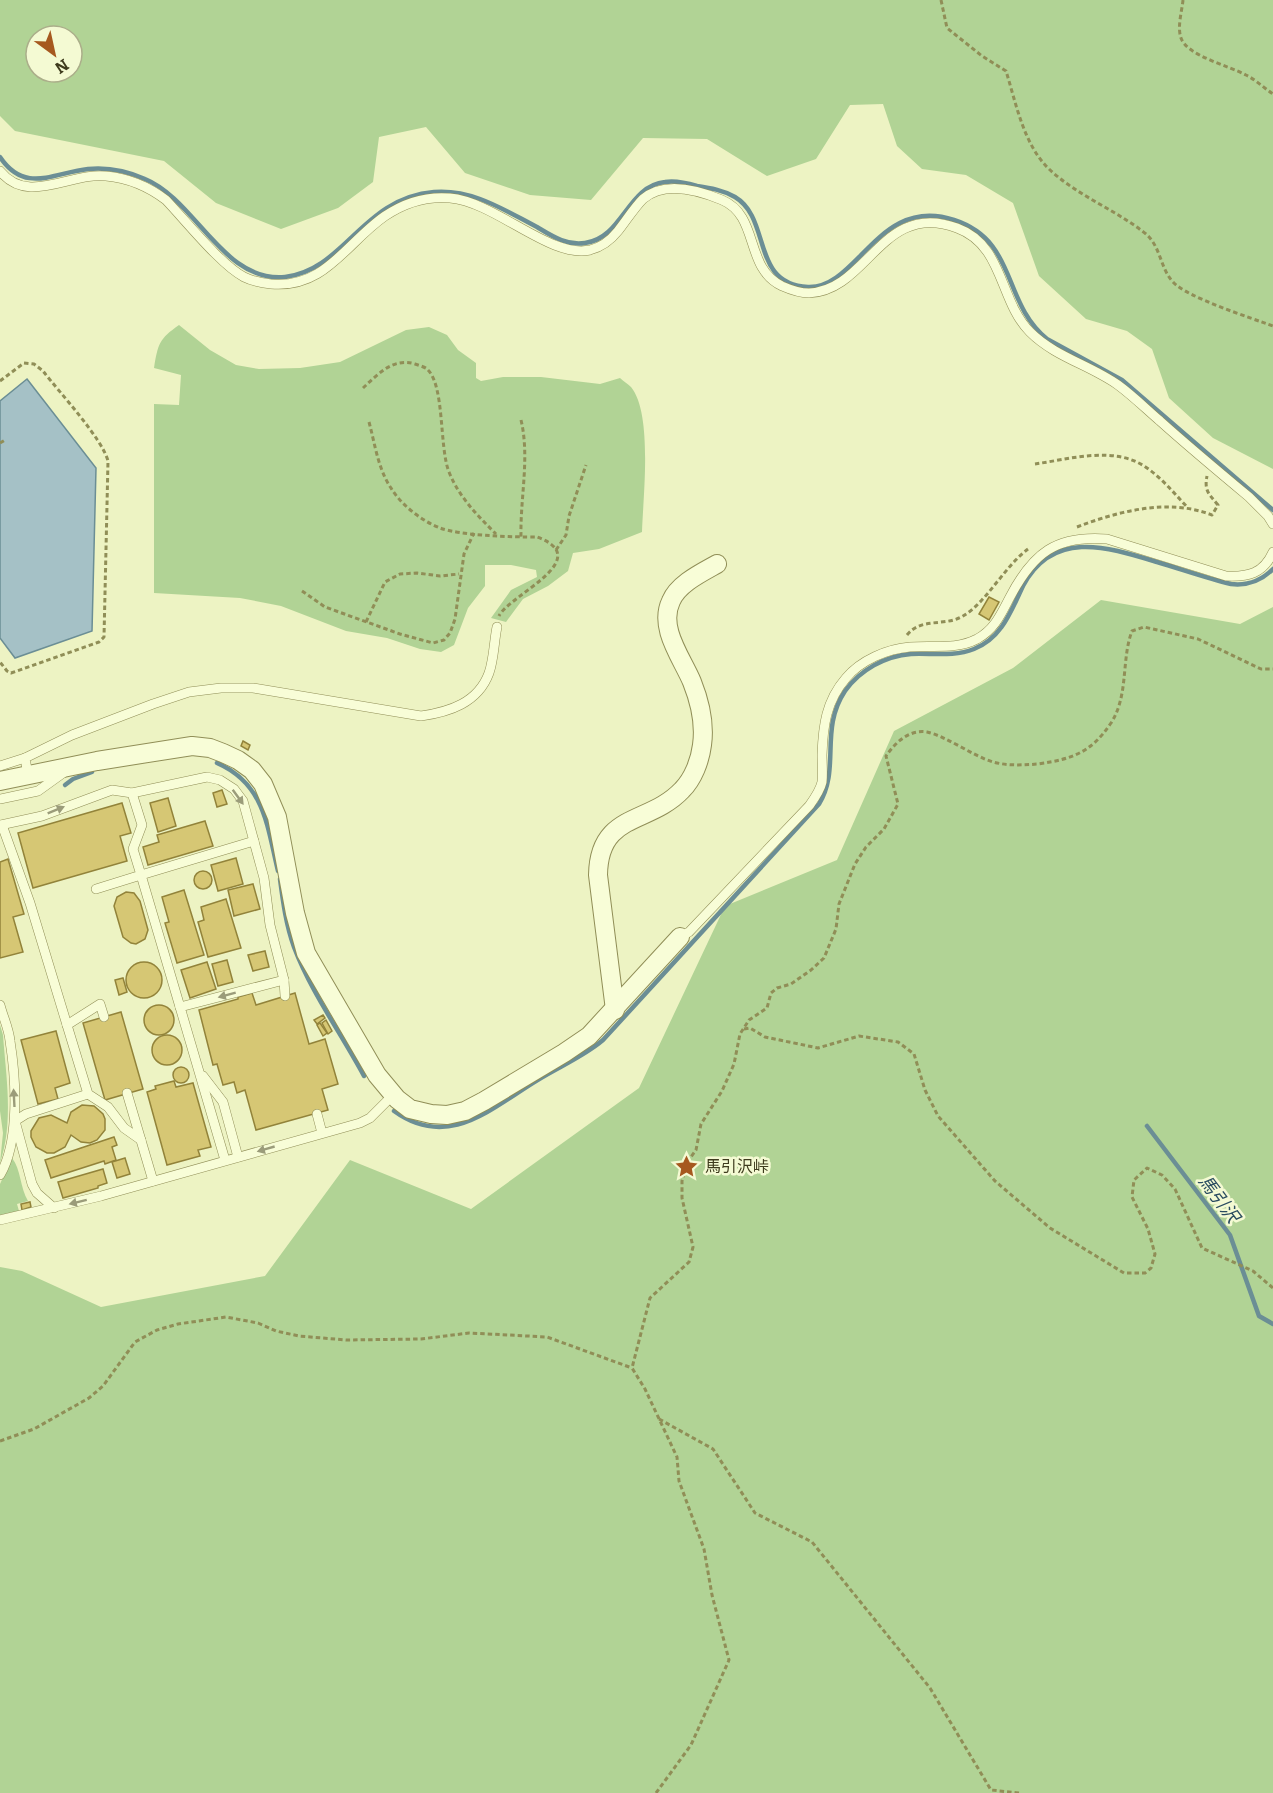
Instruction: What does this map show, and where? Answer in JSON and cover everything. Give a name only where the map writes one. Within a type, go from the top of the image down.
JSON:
[{"type":"street","points":[[615,1010],[598,875],[598,858],[604,843],[613,832],[628,821],[670,800],[683,790],[699,761],[703,726],[700,707],[671,637],[667,618],[671,601],[681,588],[717,564]]},
{"type":"street","points":[[0,781],[26,767],[71,767],[192,746],[210,748],[223,753],[252,770],[263,784],[277,817],[295,913],[306,953],[377,1075],[393,1095],[410,1109],[431,1114],[447,1115],[465,1111],[589,1036],[680,937]]},
{"type":"lane","points":[[0,171],[6,178],[19,185],[32,187],[104,175],[138,183],[166,200],[229,267],[245,278],[281,285],[315,277],[384,217],[413,202],[432,199],[448,198],[473,202],[562,249],[581,251],[602,246],[620,229],[641,201],[663,189],[681,189],[717,198],[737,209],[744,218],[759,263],[765,272],[777,284],[805,294],[824,292],[843,281],[886,240],[900,230],[933,223],[956,227],[988,250],[996,263],[1010,303],[1029,332],[1046,346],[1117,384],[1249,497],[1273,524]]},
{"type":"lane","points":[[680,937],[697,924],[809,806],[822,782],[823,730],[826,713],[832,698],[855,669],[890,651],[909,647],[962,646],[988,632],[998,621],[1021,576],[1031,562],[1056,545],[1078,539],[1107,539],[1226,576],[1244,577],[1257,572],[1269,562],[1273,552]]},
{"type":"lane","points":[[0,766],[26,767],[72,735],[189,692],[221,688],[253,688],[421,716],[447,712],[465,702],[480,688],[489,673],[497,627]]},
{"type":"lane","points":[[0,799],[38,791],[71,767]]},
{"type":"lane","points":[[141,1140],[124,1128],[108,1107],[88,1095],[30,903],[1,825],[42,816],[112,790],[132,793],[207,777],[220,780],[234,789],[243,801],[264,878],[270,925],[284,980],[285,996]]},
{"type":"lane","points":[[132,793],[142,825],[133,849],[225,1161]]},
{"type":"lane","points":[[96,889],[254,842]]},
{"type":"lane","points":[[180,1007],[284,980]]},
{"type":"lane","points":[[67,1025],[100,1004],[104,1017]]},
{"type":"lane","points":[[0,1005],[10,1040],[15,1121],[32,1184],[37,1193],[54,1208]]},
{"type":"lane","points":[[199,1071],[223,1102],[238,1157]]},
{"type":"lane","points":[[127,1093],[153,1181]]},
{"type":"lane","points":[[0,1175],[10,1152],[15,1121],[26,1114],[88,1095]]},
{"type":"lane","points":[[0,1220],[153,1181],[370,1118],[393,1095]]},
{"type":"lane","points":[[317,1114],[322,1133]]},
{"type":"path","points":[[941,0],[947,28],[982,56],[1006,71],[1024,128],[1035,150],[1047,166],[1070,185],[1126,219],[1148,236],[1156,246],[1172,281],[1180,288],[1273,326]]},
{"type":"path","points":[[1183,0],[1179,29],[1181,39],[1186,46],[1248,75],[1273,94]]},
{"type":"path","points":[[0,381],[24,363],[34,364],[43,371],[106,451],[108,461],[104,637],[99,642],[11,673],[0,662]]},
{"type":"path","points":[[363,388],[384,369],[394,364],[411,363],[427,368],[436,383],[443,443],[449,470],[472,510],[497,535]]},
{"type":"path","points":[[520,420],[524,435],[525,455],[520,510],[521,537]]},
{"type":"path","points":[[369,422],[381,468],[391,489],[425,521],[443,529],[537,537],[549,542],[556,550],[557,560],[554,568],[545,578],[508,603],[500,614],[497,627]]},
{"type":"path","points":[[0,442],[4,440]]},
{"type":"path","points":[[1035,464],[1108,455],[1126,457],[1144,466],[1167,484],[1188,507]]},
{"type":"path","points":[[556,550],[566,535],[569,516],[585,465]]},
{"type":"path","points":[[302,591],[325,607],[366,622],[433,643],[444,640],[450,633],[455,619],[459,596],[459,574],[464,554],[474,533]]},
{"type":"path","points":[[366,622],[385,582],[400,574],[417,573],[440,576],[459,574]]},
{"type":"path","points":[[632,1368],[650,1298],[689,1262],[693,1247],[682,1198],[682,1181],[688,1161],[696,1150],[701,1124],[722,1091],[734,1064],[740,1034],[749,1020],[767,1008],[771,993],[801,977],[824,958],[836,929],[839,904],[855,864],[866,846],[884,829],[898,804],[886,756],[896,742],[914,732],[927,732],[993,762],[1019,766],[1065,760],[1084,751],[1100,737],[1112,721],[1126,675],[1128,641],[1132,631],[1144,627],[1198,639],[1261,669],[1273,669]]},
{"type":"path","points":[[744,1029],[750,1028],[765,1037],[818,1048],[860,1036],[898,1042],[914,1054],[925,1090],[938,1116],[995,1181],[1050,1228],[1124,1273],[1145,1272],[1152,1268],[1155,1254],[1148,1229],[1132,1197],[1134,1180],[1147,1168],[1162,1175],[1175,1189],[1202,1248],[1253,1271],[1273,1288]]},
{"type":"path","points":[[0,1441],[34,1429],[89,1398],[103,1386],[135,1342],[142,1338],[157,1330],[178,1324],[226,1317],[258,1323],[276,1331],[299,1336],[346,1340],[421,1339],[470,1333],[547,1337],[632,1368],[645,1389],[677,1457],[679,1481],[704,1549],[712,1595],[729,1660],[691,1745],[656,1793]]},
{"type":"path","points":[[659,1419],[713,1449],[755,1513],[812,1542],[930,1688],[991,1790],[1019,1793]]},
{"type":"green space","points":[[0,0],[1273,0],[1273,469],[1213,438],[1169,398],[1152,349],[1127,331],[1086,319],[1039,276],[1013,203],[966,175],[922,169],[897,146],[883,104],[850,105],[816,159],[767,176],[707,139],[643,138],[591,200],[530,195],[465,173],[426,127],[379,137],[373,182],[338,208],[281,229],[216,203],[164,161],[15,131],[0,116]]},
{"type":"green space","points":[[179,325],[210,350],[236,365],[259,369],[300,368],[340,362],[406,330],[429,327],[447,335],[458,350],[476,363],[476,378],[481,381],[503,377],[541,377],[600,384],[620,378],[631,387],[638,400],[642,416],[645,478],[642,532],[599,549],[573,553],[568,571],[548,586],[523,599],[506,622],[491,618],[511,590],[537,577],[536,570],[511,565],[485,565],[485,586],[468,608],[454,645],[441,652],[420,649],[387,638],[346,631],[281,606],[240,598],[154,593],[154,404],[179,405],[181,375],[154,368],[161,343],[167,334]]},
{"type":"green space","points":[[1101,600],[1240,624],[1273,607],[1273,1793],[0,1793],[0,1267],[22,1271],[101,1307],[265,1276],[350,1160],[471,1209],[639,1088],[725,906],[837,860],[894,731],[1013,668]]},
{"type":"green space","points":[[0,1025],[3,1035],[8,1116],[0,1163],[3,1133],[0,1111]]},
{"type":"green space","points":[[12,1158],[28,1201],[17,1204],[19,1211],[0,1215],[0,1184]]},
{"type":"water","points":[[27,379],[96,468],[92,631],[15,658],[0,638],[0,401]]},
{"type":"building","points":[[989,597],[999,602],[989,620],[979,614]]},
{"type":"building","points":[[243,741],[250,745],[248,750],[241,746]]},
{"type":"building","points":[[222,790],[227,804],[217,807],[213,793]]},
{"type":"building","points":[[168,798],[176,826],[158,832],[150,803]]},
{"type":"building","points":[[122,803],[131,833],[120,836],[127,861],[33,888],[18,833]]},
{"type":"building","points":[[205,821],[213,846],[148,865],[143,847],[159,842],[157,835]]},
{"type":"building","points":[[236,858],[243,884],[218,891],[211,865]]},
{"type":"building","points":[[8,859],[24,914],[13,917],[23,952],[0,958],[0,862]]},
{"type":"building","points":[[203,871],[209,874],[212,880],[209,886],[203,889],[197,886],[194,880],[197,874]]},
{"type":"building","points":[[253,884],[260,909],[234,916],[228,890]]},
{"type":"building","points":[[184,890],[204,955],[177,963],[165,923],[169,922],[162,897]]},
{"type":"building","points":[[126,892],[134,893],[140,901],[148,930],[145,939],[136,944],[123,937],[114,906],[117,897]]},
{"type":"building","points":[[226,899],[241,948],[208,957],[198,922],[204,920],[201,907]]},
{"type":"building","points":[[265,951],[269,967],[253,971],[248,955]]},
{"type":"building","points":[[227,960],[233,982],[218,986],[212,964]]},
{"type":"building","points":[[144,962],[157,967],[162,980],[157,993],[144,998],[131,993],[126,980],[131,967]]},
{"type":"building","points":[[207,962],[216,989],[190,998],[181,970]]},
{"type":"building","points":[[123,978],[127,992],[119,995],[115,980]]},
{"type":"building","points":[[252,993],[256,1005],[295,993],[309,1044],[325,1039],[338,1084],[322,1089],[328,1110],[256,1130],[245,1090],[237,1093],[234,1082],[223,1085],[217,1064],[213,1065],[199,1010]]},
{"type":"building","points":[[159,1005],[170,1009],[174,1020],[170,1031],[159,1035],[148,1031],[144,1020],[148,1009]]},
{"type":"building","points":[[121,1012],[143,1089],[105,1100],[83,1023]]},
{"type":"building","points":[[323,1015],[325,1018],[317,1024],[314,1020]]},
{"type":"building","points":[[326,1020],[332,1031],[328,1034],[322,1023]]},
{"type":"building","points":[[320,1023],[327,1033],[323,1036],[317,1025]]},
{"type":"building","points":[[56,1031],[70,1083],[55,1088],[58,1099],[38,1104],[21,1040]]},
{"type":"building","points":[[167,1035],[178,1039],[182,1050],[178,1061],[167,1065],[156,1061],[152,1050],[156,1039]]},
{"type":"building","points":[[181,1067],[187,1069],[189,1075],[187,1081],[181,1083],[175,1081],[173,1075],[175,1069]]},
{"type":"building","points":[[174,1081],[176,1087],[193,1083],[211,1147],[198,1150],[200,1156],[167,1165],[147,1092],[156,1089],[155,1086]]},
{"type":"building","points":[[82,1105],[94,1106],[103,1114],[105,1130],[97,1140],[90,1143],[81,1142],[71,1135],[65,1147],[54,1153],[47,1153],[36,1147],[31,1131],[39,1118],[51,1115],[67,1123],[71,1112]]},
{"type":"building","points":[[114,1137],[117,1145],[112,1147],[116,1160],[105,1164],[104,1161],[51,1178],[45,1160]]},
{"type":"building","points":[[125,1158],[130,1174],[117,1178],[112,1162]]},
{"type":"building","points":[[103,1169],[107,1183],[98,1188],[63,1198],[58,1182]]},
{"type":"building","points":[[30,1202],[31,1207],[22,1210],[21,1204]]},
{"type":"waterway","points":[[0,157],[19,175],[30,178],[51,177],[88,169],[103,169],[117,170],[145,179],[163,189],[180,204],[227,254],[244,267],[263,275],[285,277],[306,272],[323,262],[389,207],[409,197],[434,192],[475,197],[560,240],[578,244],[598,239],[608,232],[633,202],[652,186],[665,182],[677,182],[716,190],[735,197],[746,207],[754,220],[769,263],[777,275],[790,283],[808,287],[826,284],[841,274],[871,245],[906,220],[928,216],[954,220],[974,230],[989,242],[999,257],[1032,324],[1047,339],[1122,380],[1273,510]]},
{"type":"waterway","points":[[394,1111],[414,1122],[432,1127],[451,1126],[468,1121],[502,1103],[603,1040],[819,804],[829,777],[833,720],[837,706],[851,683],[874,665],[901,655],[959,653],[984,644],[1005,623],[1023,586],[1035,568],[1050,556],[1066,549],[1101,548],[1120,551],[1231,584],[1254,582],[1273,569]]},
{"type":"waterway","points":[[217,763],[245,782],[254,795],[267,823],[278,871]]},
{"type":"waterway","points":[[65,785],[73,779],[92,772]]},
{"type":"waterway","points":[[280,879],[289,930],[301,964],[364,1076]]},
{"type":"waterway","name":"馬引沢","points":[[1147,1126],[1230,1235],[1259,1316],[1273,1324]]},
{"type":"place","name":"馬引沢峠","points":[[687,1166]]}]
